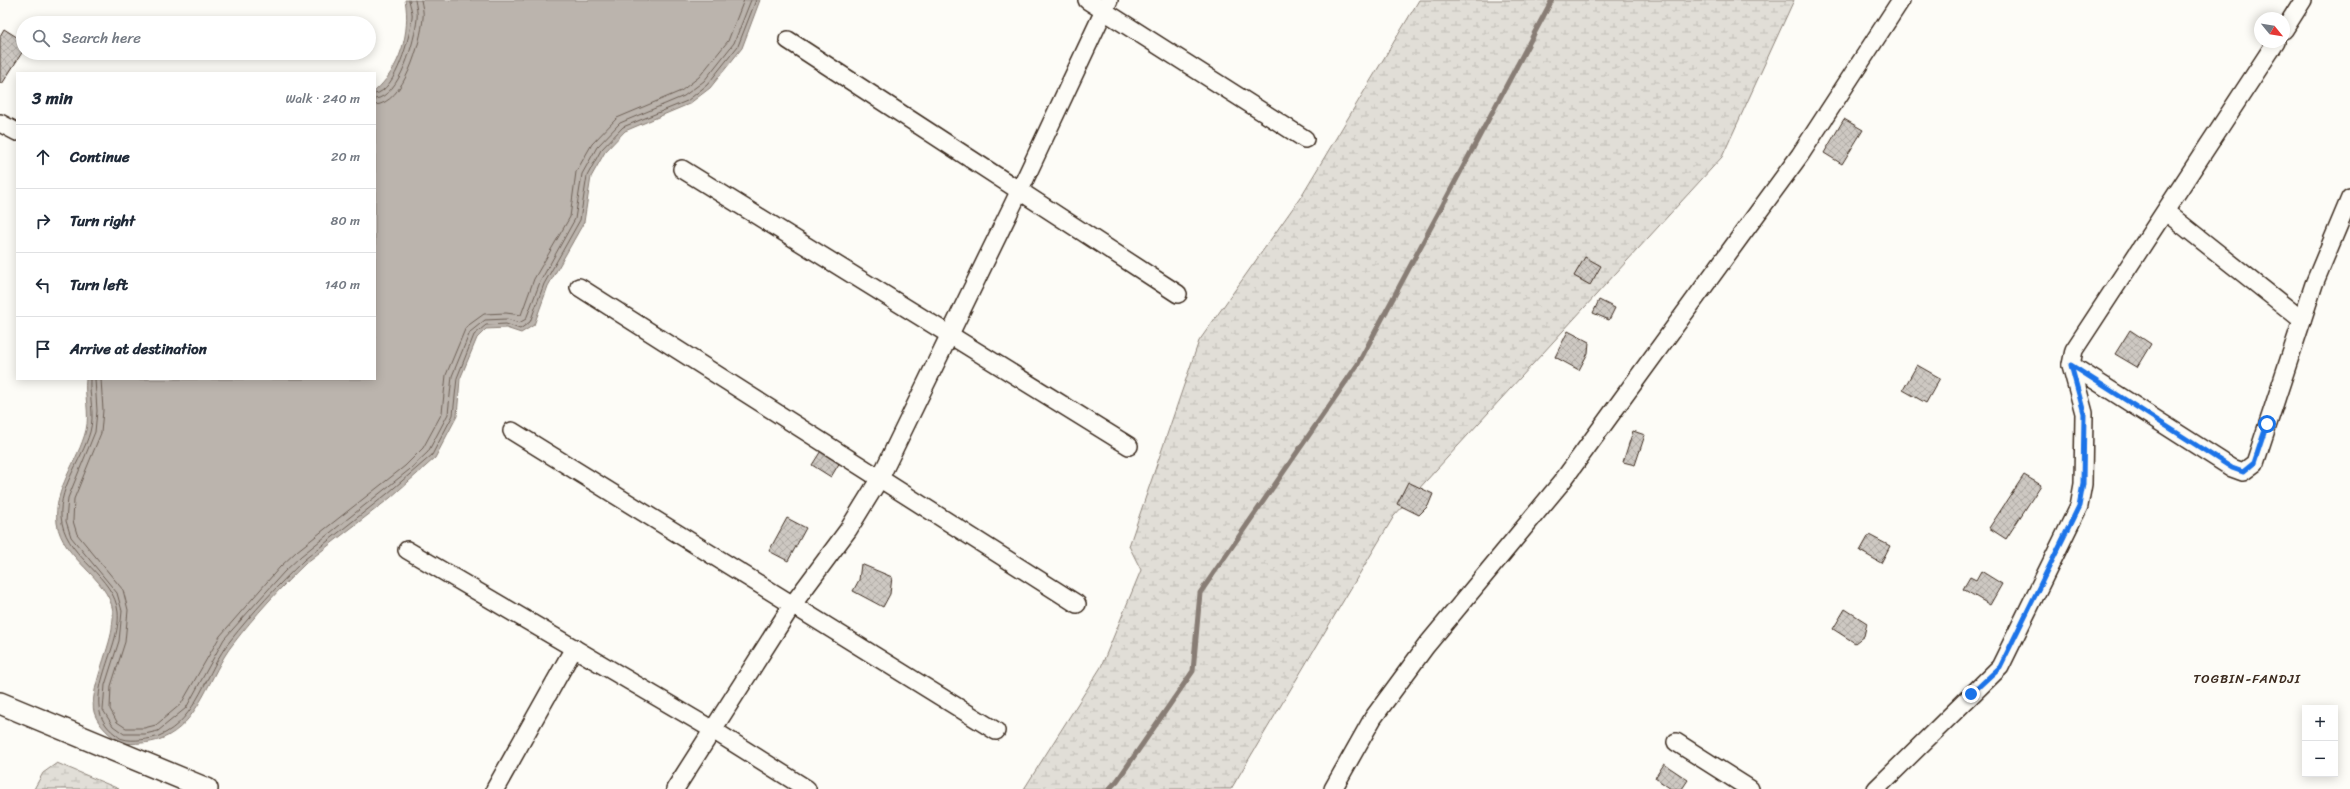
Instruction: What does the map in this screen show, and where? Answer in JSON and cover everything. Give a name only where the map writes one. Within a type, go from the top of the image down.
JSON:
[{"type":"street","points":[[1087,0],[1106,5],[1306,139]]},
{"type":"street","points":[[1333,789],[1373,718],[1426,646],[1561,483],[1800,155],[1901,0]]},
{"type":"street","points":[[2290,21],[2303,0]]},
{"type":"street","points":[[675,789],[793,604],[848,530],[880,478],[1019,192],[1106,5]]},
{"type":"street","points":[[788,40],[1019,192],[1178,294]]},
{"type":"street","points":[[1876,789],[2000,667],[2079,506],[2083,484],[2084,413],[2071,365],[2074,350],[2166,212],[2272,48]]},
{"type":"street","points":[[0,123],[16,131]]},
{"type":"street","points":[[682,169],[1129,446]]},
{"type":"street","points":[[2071,365],[2232,468],[2243,472],[2254,463],[2314,284],[2350,198]]},
{"type":"street","points":[[2166,212],[2302,320]]},
{"type":"street","points":[[579,287],[1078,604]]},
{"type":"street","points":[[512,431],[996,731]]},
{"type":"street","points":[[407,550],[713,730],[807,789]]},
{"type":"street","points":[[495,789],[574,648]]},
{"type":"street","points":[[0,703],[207,789]]},
{"type":"street","points":[[1676,742],[1750,789]]},
{"type":"green space","points":[[1419,0],[1794,0],[1722,157],[1394,516],[1231,789],[1024,789],[1101,667],[1141,570],[1129,546],[1199,341],[1300,198]]},
{"type":"green space","points":[[57,763],[119,789],[34,789],[43,773]]},
{"type":"water","points":[[405,0],[760,0],[742,48],[710,88],[689,104],[625,131],[605,152],[591,177],[584,222],[548,286],[534,325],[521,333],[506,328],[486,329],[477,338],[460,379],[457,416],[435,458],[390,498],[306,563],[277,592],[233,644],[217,669],[195,710],[185,722],[174,732],[156,741],[147,743],[122,744],[109,734],[99,722],[94,712],[93,704],[94,694],[112,629],[113,611],[109,599],[102,588],[67,547],[61,536],[57,523],[57,511],[62,487],[86,430],[86,380],[376,380],[376,90],[391,72],[402,49],[405,37]]},
{"type":"building","points":[[4,29],[16,37],[16,60],[17,60],[2,84],[0,82],[0,36]]},
{"type":"building","points":[[1844,119],[1863,130],[1842,164],[1824,153]]},
{"type":"building","points":[[1585,257],[1601,266],[1590,285],[1574,276]]},
{"type":"building","points":[[1599,300],[1615,308],[1609,320],[1593,313]]},
{"type":"building","points":[[2130,330],[2151,344],[2137,367],[2115,354]]},
{"type":"building","points":[[1568,331],[1589,342],[1588,353],[1579,370],[1555,357]]},
{"type":"building","points":[[1917,365],[1940,378],[1926,403],[1903,390]]},
{"type":"building","points":[[1633,431],[1645,435],[1635,465],[1623,462]]},
{"type":"building","points":[[824,446],[843,457],[831,477],[812,465]]},
{"type":"building","points":[[2024,475],[2041,485],[2006,539],[1989,528]]},
{"type":"building","points":[[1408,482],[1433,494],[1428,506],[1419,515],[1397,504]]},
{"type":"building","points":[[787,518],[806,528],[788,561],[769,551]]},
{"type":"building","points":[[1869,535],[1890,546],[1881,563],[1860,551]]},
{"type":"building","points":[[861,564],[892,577],[890,594],[883,607],[853,591],[859,580]]},
{"type":"building","points":[[1981,571],[2002,584],[1990,605],[1963,589],[1970,577],[1976,580]]},
{"type":"building","points":[[1845,609],[1867,623],[1864,636],[1855,643],[1833,629]]},
{"type":"building","points":[[1664,764],[1688,780],[1682,789],[1671,789],[1655,778]]},
{"type":"waterway","points":[[1109,789],[1117,781],[1193,671],[1200,593],[1358,364],[1552,0]]},
{"type":"district","name":"TOGBIN-FANDJI","points":[[2247,678]]},
{"type":"route","points":[[1971,694],[2000,667],[2024,621],[2079,506],[2083,484],[2084,413],[2071,365],[2232,468],[2243,472],[2254,463],[2267,424]]}]
